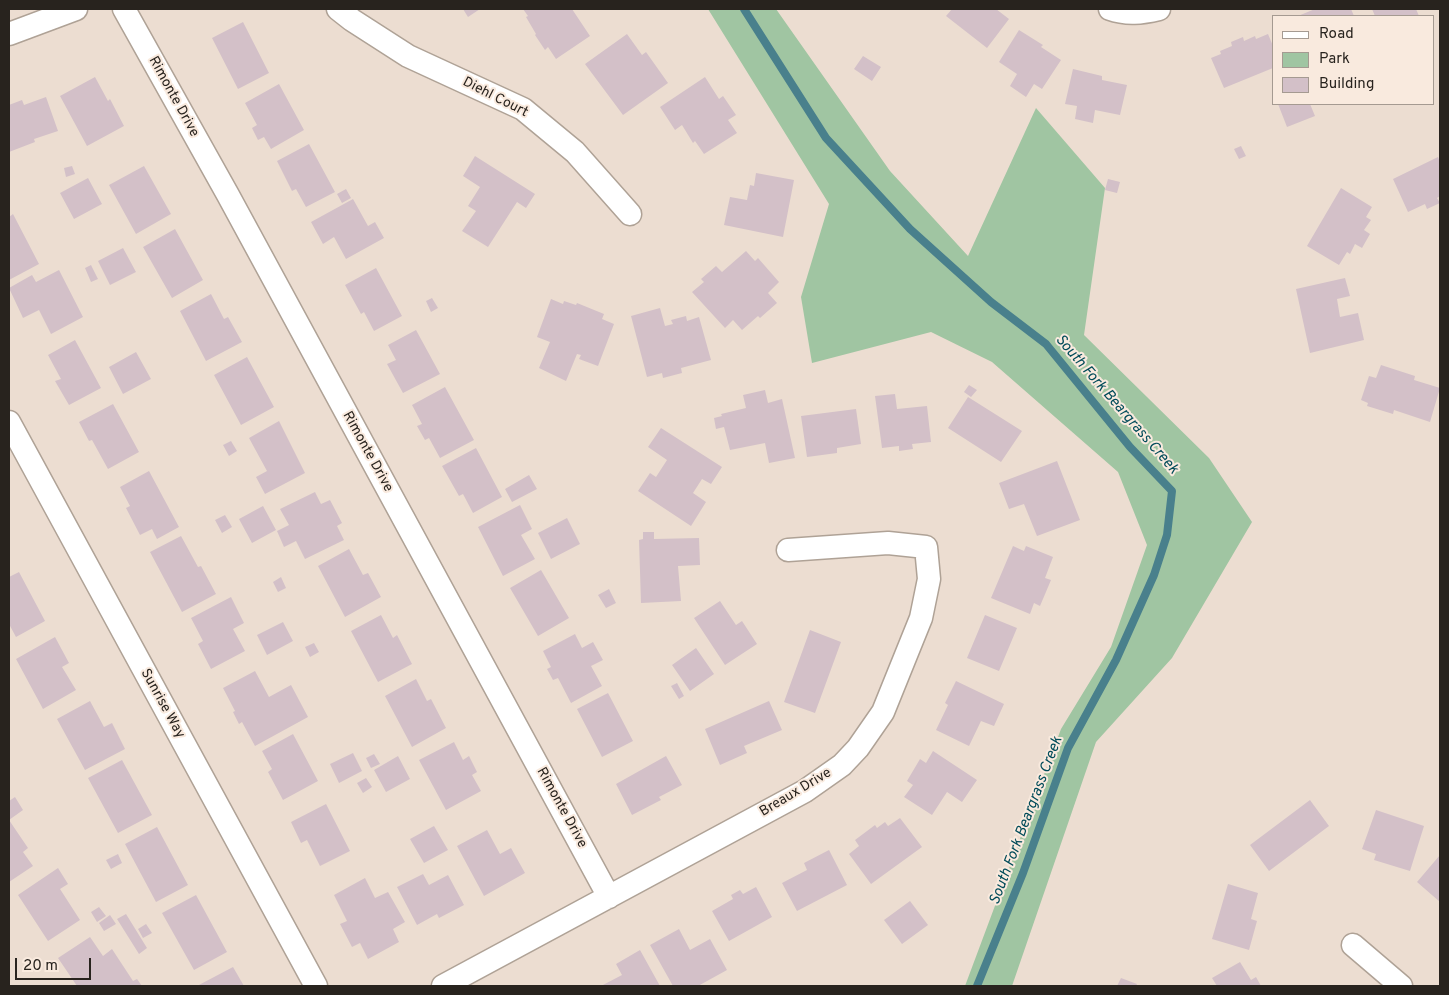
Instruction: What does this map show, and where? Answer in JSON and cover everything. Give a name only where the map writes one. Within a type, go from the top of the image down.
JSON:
[{"type":"street","points":[[9,34],[76,9]]},
{"type":"street","name":"Rimonte Drive","points":[[124,9],[609,897]]},
{"type":"street","name":"Diehl Court","points":[[338,9],[408,56],[523,110],[575,152],[630,214]]},
{"type":"street","points":[[1110,9],[1127,13],[1142,13],[1159,9]]},
{"type":"street","name":"Sunrise Way","points":[[9,422],[316,986]]},
{"type":"street","name":"Breaux Drive","points":[[443,986],[805,791],[842,765],[858,748],[883,712],[921,618],[929,579],[926,547],[888,543],[788,550]]},
{"type":"street","points":[[1353,945],[1401,986]]},
{"type":"green space","points":[[708,9],[776,9],[890,171],[968,256],[1036,108],[1105,188],[1084,335],[1209,458],[1252,522],[1172,658],[1096,742],[1012,986],[965,986],[1061,729],[1111,647],[1147,545],[1118,472],[992,362],[931,332],[812,363],[801,297],[829,204]]},
{"type":"building","points":[[463,9],[480,9],[468,17]]},
{"type":"building","points":[[523,9],[572,9],[590,36],[556,59],[548,47],[545,50],[535,35],[526,17],[528,16]]},
{"type":"building","points":[[952,9],[996,9],[1009,19],[987,48],[946,16]]},
{"type":"building","points":[[1315,9],[1351,9],[1354,15],[1300,15]]},
{"type":"building","points":[[1372,9],[1416,9],[1419,15],[1375,15]]},
{"type":"building","points":[[243,22],[269,73],[238,89],[212,38]]},
{"type":"building","points":[[1019,30],[1043,45],[1041,47],[1061,60],[1042,89],[1034,84],[1026,97],[1010,86],[1017,74],[999,62]]},
{"type":"building","points":[[627,34],[642,55],[646,52],[668,83],[623,115],[585,64]]},
{"type":"building","points":[[1268,34],[1272,44],[1272,68],[1224,88],[1211,58],[1221,54],[1220,51],[1232,46],[1231,42],[1243,37],[1244,41],[1255,36],[1256,39]]},
{"type":"building","points":[[863,56],[881,67],[872,81],[854,69]]},
{"type":"building","points":[[1073,69],[1102,76],[1102,80],[1127,85],[1120,115],[1095,110],[1093,123],[1075,119],[1077,106],[1065,104]]},
{"type":"building","points":[[95,77],[108,101],[110,99],[124,126],[87,146],[60,96]]},
{"type":"building","points":[[705,77],[719,99],[723,96],[736,115],[728,120],[737,133],[704,154],[695,141],[693,143],[682,125],[675,130],[660,107]]},
{"type":"building","points":[[279,84],[304,130],[271,149],[264,137],[258,140],[252,128],[257,125],[245,103]]},
{"type":"building","points":[[46,97],[58,131],[34,139],[35,142],[9,152],[9,105],[22,100],[24,105]]},
{"type":"building","points":[[1278,105],[1310,105],[1315,116],[1287,127]]},
{"type":"building","points":[[309,144],[335,192],[306,207],[296,189],[292,191],[277,161]]},
{"type":"building","points":[[1241,146],[1246,156],[1239,159],[1234,149]]},
{"type":"building","points":[[475,156],[535,194],[526,208],[517,202],[488,247],[462,231],[476,211],[468,206],[480,187],[463,176]]},
{"type":"building","points":[[1438,157],[1440,162],[1440,196],[1437,198],[1440,203],[1427,209],[1425,204],[1408,212],[1393,179]]},
{"type":"building","points":[[72,166],[75,174],[66,177],[64,168]]},
{"type":"building","points":[[144,166],[171,214],[136,234],[109,185]]},
{"type":"building","points":[[756,173],[794,180],[783,237],[724,225],[730,197],[747,200],[750,185],[754,186]]},
{"type":"building","points":[[88,178],[102,204],[74,219],[60,193]]},
{"type":"building","points":[[1108,179],[1120,182],[1117,193],[1105,190]]},
{"type":"building","points":[[1341,188],[1372,207],[1366,217],[1371,220],[1364,230],[1370,234],[1362,248],[1355,244],[1350,254],[1347,252],[1339,265],[1307,246]]},
{"type":"building","points":[[346,189],[351,198],[342,203],[337,194]]},
{"type":"building","points":[[353,199],[368,226],[375,222],[384,238],[346,259],[334,237],[323,244],[311,222]]},
{"type":"building","points":[[13,214],[39,264],[9,280],[9,217]]},
{"type":"building","points":[[175,229],[203,280],[172,298],[143,247]]},
{"type":"building","points":[[123,248],[136,272],[110,285],[98,261]]},
{"type":"building","points":[[746,251],[755,261],[758,258],[779,282],[768,293],[777,303],[742,330],[733,320],[725,328],[692,292],[704,282],[701,279],[716,266],[722,272]]},
{"type":"building","points":[[91,265],[98,279],[91,282],[85,268]]},
{"type":"building","points":[[376,268],[402,316],[374,331],[364,312],[361,314],[345,285]]},
{"type":"building","points":[[59,270],[83,317],[51,334],[39,310],[23,318],[9,288],[32,275],[36,282]]},
{"type":"building","points":[[1345,278],[1350,296],[1337,299],[1340,317],[1358,313],[1364,340],[1310,353],[1296,289]]},
{"type":"building","points":[[211,294],[224,319],[228,317],[242,342],[206,361],[180,311]]},
{"type":"building","points":[[432,298],[438,308],[431,312],[426,301]]},
{"type":"building","points":[[551,299],[563,304],[564,301],[576,305],[577,303],[604,314],[602,319],[614,324],[598,366],[579,359],[581,355],[577,354],[566,381],[539,368],[550,342],[537,337]]},
{"type":"building","points":[[660,308],[665,326],[673,324],[671,320],[686,316],[687,321],[699,317],[711,360],[681,368],[682,373],[663,378],[662,373],[647,377],[631,316]]},
{"type":"building","points":[[416,330],[440,374],[403,393],[387,364],[396,360],[388,345]]},
{"type":"building","points":[[75,340],[101,388],[69,405],[55,381],[61,379],[48,355]]},
{"type":"building","points":[[136,352],[151,379],[123,394],[109,367]]},
{"type":"building","points":[[247,357],[274,407],[241,425],[214,375]]},
{"type":"building","points":[[1381,365],[1415,376],[1414,380],[1440,388],[1430,422],[1394,410],[1393,414],[1367,406],[1368,403],[1361,400],[1369,376],[1376,378]]},
{"type":"building","points":[[969,385],[977,390],[971,397],[964,392]]},
{"type":"building","points":[[445,387],[474,440],[440,458],[429,438],[425,440],[417,426],[422,424],[412,405]]},
{"type":"building","points":[[765,390],[768,403],[782,399],[795,458],[769,463],[765,443],[730,450],[724,427],[716,429],[714,418],[722,416],[721,414],[746,408],[743,395]]},
{"type":"building","points":[[895,394],[897,409],[927,406],[931,442],[912,444],[913,449],[899,451],[899,446],[882,448],[875,396]]},
{"type":"building","points":[[968,397],[1022,431],[1001,462],[948,428]]},
{"type":"building","points":[[113,404],[139,452],[108,469],[92,440],[89,441],[79,422]]},
{"type":"building","points":[[856,409],[861,444],[837,448],[837,453],[807,457],[801,416]]},
{"type":"building","points":[[279,421],[305,473],[265,494],[256,477],[267,471],[249,438]]},
{"type":"building","points":[[661,428],[722,467],[711,484],[702,479],[693,493],[706,502],[691,526],[638,491],[650,473],[656,477],[667,460],[648,447]]},
{"type":"building","points":[[231,441],[237,451],[229,456],[223,445]]},
{"type":"building","points":[[476,448],[502,497],[473,513],[463,494],[459,496],[442,466]]},
{"type":"building","points":[[1057,461],[1080,520],[1037,536],[1024,504],[1009,509],[999,483]]},
{"type":"building","points":[[149,471],[179,527],[157,539],[152,529],[140,535],[126,508],[130,506],[120,487]]},
{"type":"building","points":[[529,475],[537,489],[512,502],[505,489]]},
{"type":"building","points":[[315,492],[321,504],[330,500],[342,523],[337,526],[344,540],[305,559],[296,541],[284,547],[277,531],[289,525],[280,509]]},
{"type":"building","points":[[520,505],[532,529],[521,535],[535,559],[503,576],[478,527]]},
{"type":"building","points":[[263,506],[276,530],[252,543],[239,519]]},
{"type":"building","points":[[225,515],[232,527],[222,533],[215,520]]},
{"type":"building","points":[[567,518],[580,544],[551,559],[538,533]]},
{"type":"building","points":[[643,532],[654,532],[654,539],[699,538],[700,565],[678,566],[681,601],[641,603],[639,540],[643,539]]},
{"type":"building","points":[[181,536],[198,567],[201,566],[216,594],[182,612],[150,552]]},
{"type":"building","points":[[1013,546],[1024,551],[1026,546],[1053,557],[1045,578],[1051,580],[1040,606],[1034,603],[1030,614],[991,598]]},
{"type":"building","points":[[349,549],[363,575],[368,573],[381,597],[345,617],[318,566]]},
{"type":"building","points":[[541,570],[569,618],[538,636],[510,588]]},
{"type":"building","points":[[19,572],[45,621],[16,637],[9,624],[9,577]]},
{"type":"building","points":[[281,577],[286,588],[278,592],[273,582]]},
{"type":"building","points":[[609,589],[616,603],[606,608],[598,595]]},
{"type":"building","points":[[231,597],[244,623],[233,629],[245,651],[211,669],[198,644],[203,641],[191,618]]},
{"type":"building","points":[[720,601],[736,625],[742,621],[757,644],[725,665],[694,618]]},
{"type":"building","points":[[381,615],[393,638],[397,635],[412,664],[378,682],[351,631]]},
{"type":"building","points":[[985,615],[1017,628],[999,671],[967,658]]},
{"type":"building","points":[[283,622],[293,641],[267,655],[257,635]]},
{"type":"building","points":[[810,630],[841,642],[815,713],[784,702]]},
{"type":"building","points":[[575,634],[582,648],[593,642],[603,660],[591,666],[602,686],[571,703],[558,678],[553,680],[547,669],[551,667],[543,651]]},
{"type":"building","points":[[55,637],[69,663],[62,667],[76,690],[43,709],[16,659]]},
{"type":"building","points":[[314,643],[319,652],[310,657],[305,647]]},
{"type":"building","points":[[696,648],[714,674],[690,691],[672,665]]},
{"type":"building","points":[[255,671],[269,697],[291,685],[308,717],[255,746],[242,722],[239,724],[233,712],[235,711],[223,688]]},
{"type":"building","points":[[416,679],[427,701],[431,699],[446,728],[412,747],[385,696]]},
{"type":"building","points":[[956,681],[1004,704],[994,726],[981,721],[969,746],[936,730],[948,705],[945,703]]},
{"type":"building","points":[[677,683],[684,696],[679,699],[671,686]]},
{"type":"building","points":[[608,693],[633,741],[602,757],[577,709]]},
{"type":"building","points":[[90,701],[104,727],[112,723],[125,749],[85,770],[57,719]]},
{"type":"building","points":[[769,701],[782,730],[744,746],[747,753],[720,765],[705,729]]},
{"type":"building","points":[[293,734],[318,781],[283,800],[268,772],[272,769],[262,751]]},
{"type":"building","points":[[454,742],[463,760],[469,756],[477,772],[472,775],[481,791],[446,810],[419,760]]},
{"type":"building","points":[[933,751],[977,780],[962,802],[947,792],[932,815],[904,797],[913,785],[907,781],[920,759],[926,763]]},
{"type":"building","points":[[353,753],[362,771],[339,783],[330,764]]},
{"type":"building","points":[[374,754],[380,764],[371,768],[366,758]]},
{"type":"building","points":[[398,756],[410,779],[386,792],[374,770]]},
{"type":"building","points":[[666,756],[682,785],[659,797],[661,800],[632,815],[616,784]]},
{"type":"building","points":[[122,760],[152,815],[118,833],[88,778]]},
{"type":"building","points":[[366,778],[372,787],[363,793],[357,783]]},
{"type":"building","points":[[15,797],[23,810],[9,820],[9,801]]},
{"type":"building","points":[[1310,800],[1329,826],[1269,871],[1250,845]]},
{"type":"building","points":[[326,804],[350,851],[320,866],[307,840],[301,843],[291,822]]},
{"type":"building","points":[[1376,810],[1424,826],[1410,871],[1374,860],[1376,854],[1362,849]]},
{"type":"building","points":[[900,818],[922,847],[871,884],[849,854],[859,846],[855,840],[875,825],[877,828],[885,822],[888,826]]},
{"type":"building","points":[[9,820],[28,848],[23,852],[33,866],[9,882]]},
{"type":"building","points":[[434,826],[448,850],[424,863],[410,839]]},
{"type":"building","points":[[157,827],[188,885],[156,902],[125,844]]},
{"type":"building","points":[[487,830],[500,854],[511,848],[525,873],[484,896],[457,846]]},
{"type":"building","points":[[829,850],[847,885],[797,911],[782,883],[807,870],[804,863]]},
{"type":"building","points":[[118,854],[122,863],[111,869],[106,860]]},
{"type":"building","points":[[1440,855],[1440,902],[1417,882]]},
{"type":"building","points":[[58,868],[68,884],[60,889],[80,920],[48,941],[18,895]]},
{"type":"building","points":[[423,874],[429,885],[448,875],[464,905],[439,918],[437,914],[417,925],[397,887]]},
{"type":"building","points":[[365,878],[375,898],[388,892],[405,922],[393,929],[399,942],[368,959],[360,943],[352,947],[340,924],[347,921],[334,895]]},
{"type":"building","points":[[1228,884],[1258,893],[1251,919],[1257,921],[1249,950],[1212,939]]},
{"type":"building","points":[[756,887],[772,917],[729,941],[712,911],[733,899],[731,895],[740,890],[743,894]]},
{"type":"building","points":[[196,895],[227,952],[194,970],[162,913]]},
{"type":"building","points":[[910,901],[928,925],[902,944],[884,920]]},
{"type":"building","points":[[99,907],[106,916],[97,922],[91,912]]},
{"type":"building","points":[[126,914],[147,948],[139,954],[117,919]]},
{"type":"building","points":[[110,915],[116,924],[104,931],[99,923]]},
{"type":"building","points":[[146,924],[152,933],[143,938],[138,929]]},
{"type":"building","points":[[679,929],[690,950],[710,939],[727,970],[698,986],[673,986],[650,945]]},
{"type":"building","points":[[90,937],[103,956],[112,949],[133,981],[137,979],[142,986],[77,986],[58,958]]},
{"type":"building","points":[[640,950],[660,986],[601,986],[622,975],[616,964]]},
{"type":"building","points":[[1240,962],[1251,980],[1256,977],[1261,986],[1217,986],[1212,978]]},
{"type":"building","points":[[233,967],[244,986],[197,986]]},
{"type":"building","points":[[1121,978],[1137,984],[1136,986],[1117,986]]},
{"type":"waterway","name":"South Fork Beargrass Creek","points":[[744,9],[826,138],[910,229],[991,302],[1046,344],[1130,447],[1172,491],[1167,535],[1154,575],[1116,660],[1068,748],[1023,873],[977,986]]}]
